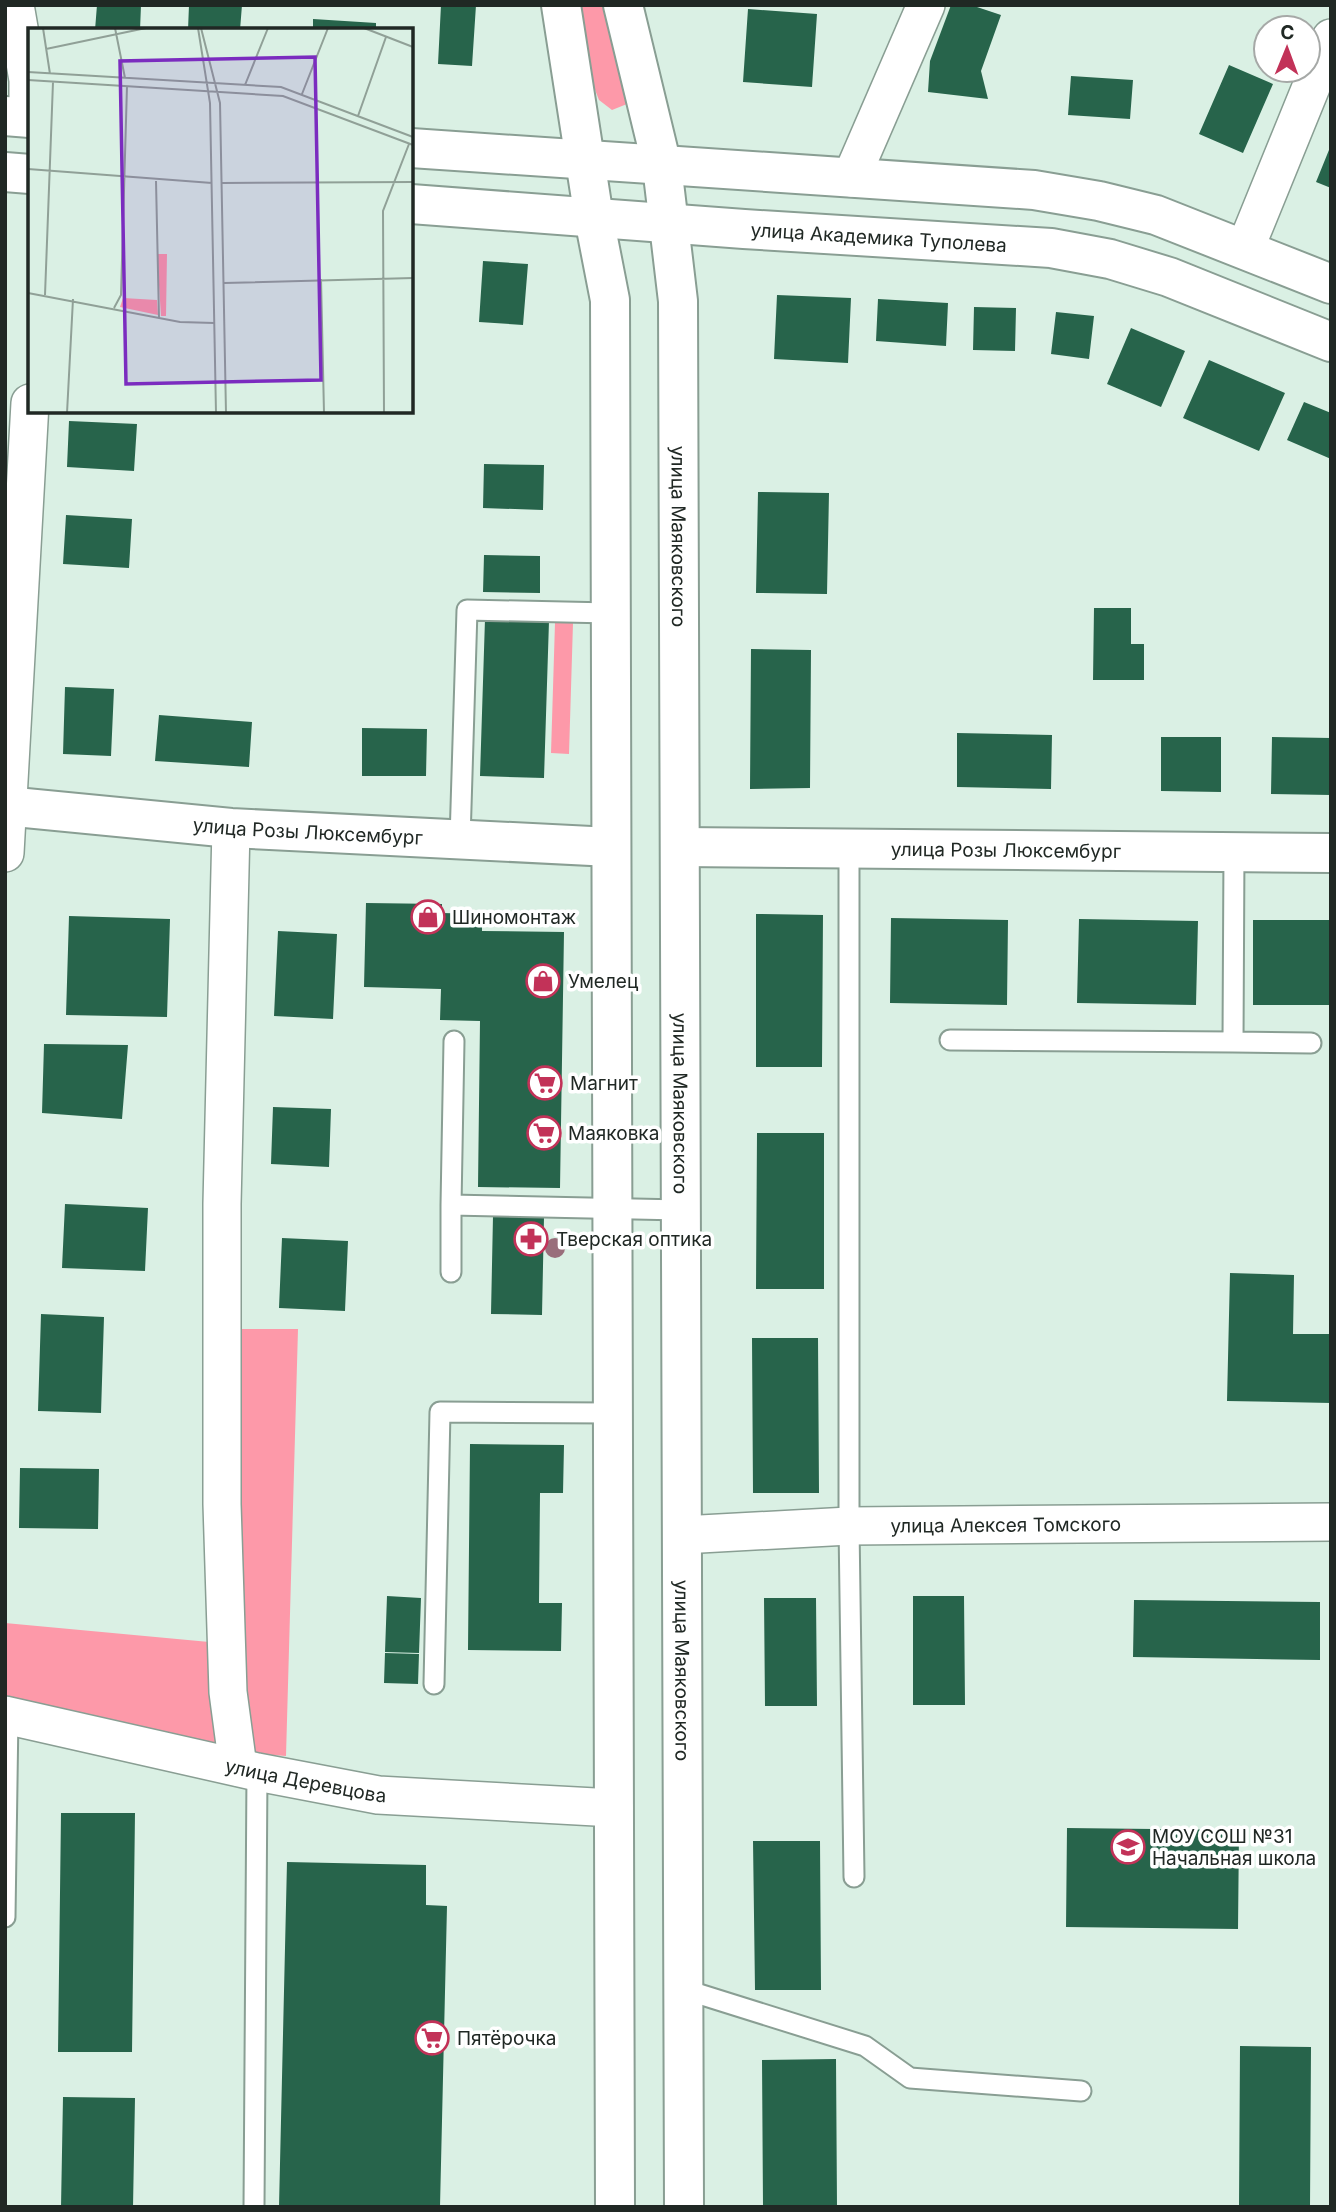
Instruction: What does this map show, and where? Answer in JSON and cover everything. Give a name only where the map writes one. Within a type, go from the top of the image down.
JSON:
[{"type":"main road","points":[[561,5],[584,161],[610,300],[615,2207]]},
{"type":"main road","name":"улица Маяковского","points":[[623,5],[662,166],[678,301],[684,2207]]},
{"type":"main road","points":[[413,148],[993,187],[1068,196],[1156,215],[1331,284]]},
{"type":"main road","points":[[5,172],[28,174]]},
{"type":"main road","name":"улица Академика Туполева","points":[[413,205],[1063,250],[1110,259],[1169,277],[1331,342]]},
{"type":"main road","name":"улица Розы Люксембург","points":[[6,806],[232,828],[611,847]]},
{"type":"main road","name":"улица Розы Люксембург","points":[[680,847],[1234,850],[1331,853]]},
{"type":"street","points":[[15,5],[28,80],[21,118]]},
{"type":"street","points":[[851,178],[926,5]]},
{"type":"street","points":[[1245,249],[1331,38]]},
{"type":"street","points":[[5,853],[29,413]]},
{"type":"street","points":[[232,828],[222,1204],[222,1504],[228,1692],[247,1770]]},
{"type":"street","name":"улица Алексея Томского","points":[[682,1535],[849,1526],[1331,1522]]},
{"type":"street","name":"улица Деревцова","points":[[7,1715],[247,1770],[378,1795],[614,1808]]},
{"type":"lane","points":[[460,840],[467,610],[610,613]]},
{"type":"lane","points":[[849,847],[849,1526],[854,1877]]},
{"type":"lane","points":[[1233,1042],[1234,850]]},
{"type":"lane","points":[[950,1040],[1311,1043]]},
{"type":"lane","points":[[451,1272],[454,1041]]},
{"type":"lane","points":[[451,1205],[681,1210]]},
{"type":"lane","points":[[434,1684],[440,1412],[612,1413]]},
{"type":"lane","points":[[5,1917],[7,1715]]},
{"type":"lane","points":[[247,1770],[254,2207]]},
{"type":"lane","points":[[684,1989],[865,2046],[910,2078],[1081,2091]]},
{"type":"shaded area","points":[[581,5],[605,5],[627,104],[612,110],[599,100],[592,82]]},
{"type":"shaded area","points":[[555,623],[573,623],[569,754],[551,753]]},
{"type":"shaded area","points":[[228,1329],[298,1329],[286,1756],[247,1753]]},
{"type":"shaded area","points":[[5,1623],[220,1643],[226,1747],[5,1696]]},
{"type":"building","points":[[97,5],[141,5],[140,28],[95,28]]},
{"type":"building","points":[[189,5],[242,5],[240,28],[188,28]]},
{"type":"building","points":[[441,5],[476,5],[472,66],[438,64]]},
{"type":"building","points":[[951,5],[971,5],[1001,15],[981,71],[988,99],[928,92],[930,61]]},
{"type":"building","points":[[748,9],[817,14],[812,87],[743,82]]},
{"type":"building","points":[[313,19],[376,23],[376,28],[313,28]]},
{"type":"building","points":[[1229,65],[1252,75],[1252,84],[1273,84],[1243,153],[1199,134]]},
{"type":"building","points":[[1071,76],[1133,80],[1130,119],[1068,115]]},
{"type":"building","points":[[1331,145],[1331,188],[1316,182]]},
{"type":"building","points":[[483,261],[528,264],[523,325],[479,322]]},
{"type":"building","points":[[777,295],[851,298],[848,363],[774,359]]},
{"type":"building","points":[[878,299],[948,303],[946,346],[876,341]]},
{"type":"building","points":[[974,307],[1016,308],[1015,351],[973,350]]},
{"type":"building","points":[[1056,312],[1094,316],[1089,359],[1051,354]]},
{"type":"building","points":[[1131,328],[1185,351],[1161,407],[1107,384]]},
{"type":"building","points":[[1209,360],[1285,393],[1259,451],[1183,418]]},
{"type":"building","points":[[1304,402],[1331,413],[1331,459],[1287,440]]},
{"type":"building","points":[[69,421],[137,424],[134,471],[67,467]]},
{"type":"building","points":[[484,464],[544,465],[543,510],[483,508]]},
{"type":"building","points":[[758,492],[829,493],[827,594],[756,593]]},
{"type":"building","points":[[66,515],[132,519],[129,568],[63,564]]},
{"type":"building","points":[[484,555],[540,556],[540,593],[483,592]]},
{"type":"building","points":[[1094,608],[1131,608],[1131,644],[1144,644],[1144,680],[1093,680]]},
{"type":"building","points":[[485,619],[549,621],[544,778],[480,776]]},
{"type":"building","points":[[751,649],[811,650],[810,788],[750,789]]},
{"type":"building","points":[[65,687],[114,689],[111,756],[63,754]]},
{"type":"building","points":[[159,715],[252,722],[249,767],[155,761]]},
{"type":"building","points":[[362,728],[427,729],[426,776],[362,776]]},
{"type":"building","points":[[957,733],[1052,735],[1051,789],[957,787]]},
{"type":"building","points":[[1161,737],[1221,737],[1221,792],[1161,791]]},
{"type":"building","points":[[1272,737],[1331,738],[1331,795],[1271,794]]},
{"type":"building","points":[[366,903],[442,904],[442,913],[482,914],[482,931],[564,932],[560,1188],[478,1187],[480,1021],[440,1020],[441,989],[364,987]]},
{"type":"building","points":[[756,914],[823,915],[822,1067],[756,1067]]},
{"type":"building","points":[[69,916],[170,919],[167,1017],[66,1015]]},
{"type":"building","points":[[891,918],[1008,920],[1007,1005],[890,1003]]},
{"type":"building","points":[[1079,919],[1198,921],[1196,1005],[1077,1003]]},
{"type":"building","points":[[1253,920],[1331,920],[1331,1005],[1253,1005]]},
{"type":"building","points":[[278,931],[337,934],[333,1019],[274,1016]]},
{"type":"building","points":[[44,1044],[128,1045],[122,1119],[42,1113]]},
{"type":"building","points":[[273,1107],[331,1109],[329,1167],[271,1164]]},
{"type":"building","points":[[757,1133],[824,1133],[824,1289],[756,1289]]},
{"type":"building","points":[[65,1204],[148,1208],[145,1271],[62,1268]]},
{"type":"building","points":[[493,1216],[544,1217],[542,1315],[491,1314]]},
{"type":"building","points":[[282,1238],[348,1241],[345,1311],[279,1308]]},
{"type":"building","points":[[1230,1273],[1294,1275],[1293,1334],[1331,1334],[1331,1403],[1227,1401]]},
{"type":"building","points":[[41,1314],[104,1317],[101,1413],[38,1411]]},
{"type":"building","points":[[752,1338],[818,1338],[819,1493],[753,1493]]},
{"type":"building","points":[[470,1444],[564,1445],[563,1493],[540,1493],[539,1603],[562,1603],[561,1651],[468,1650]]},
{"type":"building","points":[[20,1468],[99,1469],[98,1529],[19,1528]]},
{"type":"building","points":[[387,1596],[421,1598],[419,1653],[385,1652]]},
{"type":"building","points":[[913,1596],[964,1596],[965,1705],[913,1705]]},
{"type":"building","points":[[764,1598],[816,1598],[817,1706],[765,1706]]},
{"type":"building","points":[[1134,1600],[1320,1602],[1320,1660],[1133,1657]]},
{"type":"building","points":[[385,1653],[419,1654],[418,1684],[384,1683]]},
{"type":"building","points":[[61,1813],[135,1813],[132,2052],[58,2052]]},
{"type":"building","points":[[1067,1828],[1239,1830],[1238,1929],[1066,1927]]},
{"type":"building","points":[[753,1841],[820,1841],[821,1990],[755,1990]]},
{"type":"building","points":[[287,1862],[426,1865],[426,1905],[447,1906],[440,2207],[279,2207]]},
{"type":"building","points":[[1240,2046],[1311,2047],[1310,2207],[1239,2207]]},
{"type":"building","points":[[836,2059],[837,2207],[763,2207],[762,2060]]},
{"type":"building","points":[[63,2097],[135,2098],[133,2207],[61,2207]]},
{"type":"place","name":"Шиномонтаж","points":[[428,917]]},
{"type":"place","name":"Умелец","points":[[543,981]]},
{"type":"place","name":"Магнит","points":[[545,1083]]},
{"type":"place","name":"Маяковка","points":[[544,1133]]},
{"type":"place","name":"Тверская оптика","points":[[531,1239]]},
{"type":"place","name":"МОУ СОШ №31 Начальная школа","points":[[1128,1847]]},
{"type":"place","name":"Пятёрочка","points":[[432,2038]]}]
